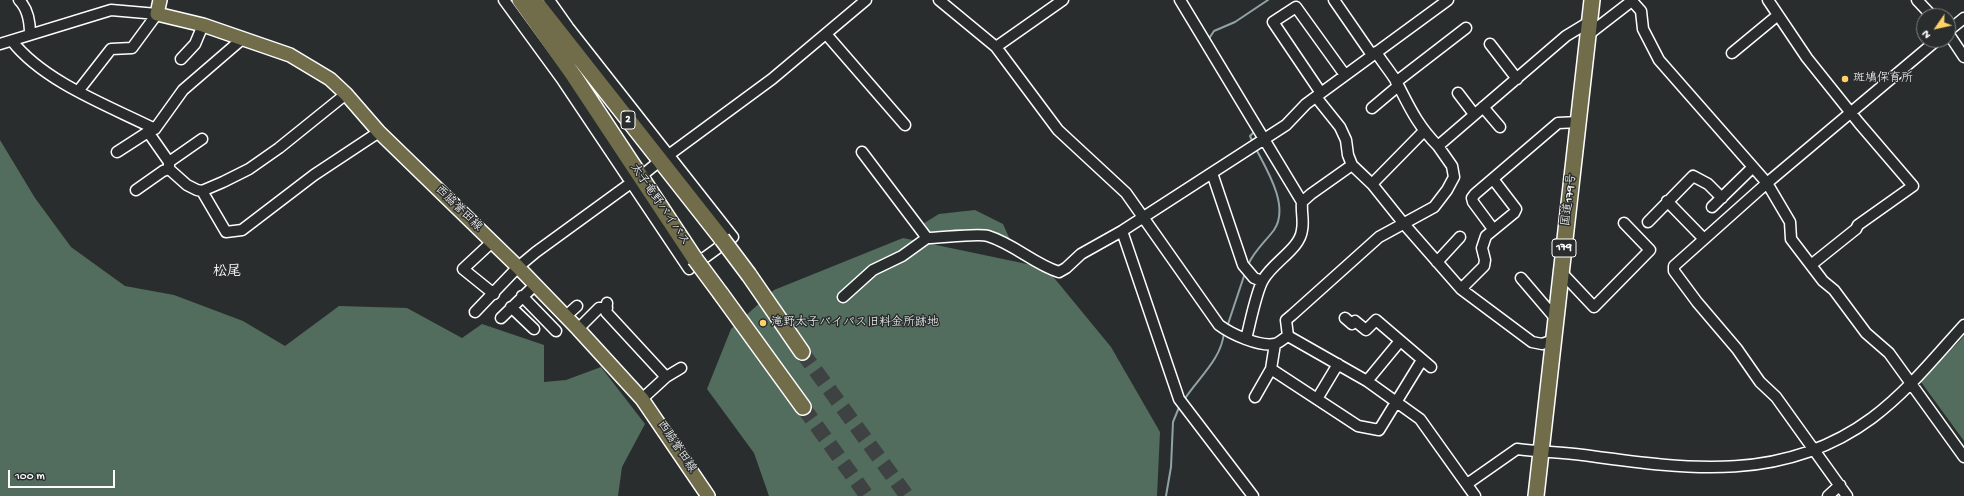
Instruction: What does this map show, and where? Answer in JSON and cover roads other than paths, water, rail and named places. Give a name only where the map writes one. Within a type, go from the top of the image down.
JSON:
[{"type":"highway","points":[[511,0],[574,76]]},
{"type":"highway","name":"太子竜野バイパス","points":[[520,0],[574,76],[695,259],[803,407]]},
{"type":"highway","name":"太子竜野バイパス","points":[[534,0],[722,239],[749,275],[802,352]]},
{"type":"highway","name":"国道179号","points":[[1535,496],[1592,0]]},
{"type":"main road","points":[[157,14],[160,0]]},
{"type":"main road","name":"西脇誉田線","points":[[157,14],[203,25],[241,40],[290,55],[330,79],[346,94],[379,132],[518,267],[567,317],[642,399],[708,496]]},
{"type":"street","points":[[19,0],[24,5],[30,23],[30,34]]},
{"type":"street","points":[[504,0],[561,78],[633,182],[690,269],[733,237],[667,156],[549,0]]},
{"type":"street","points":[[667,156],[772,79],[866,0]]},
{"type":"street","points":[[940,0],[996,47],[1058,130],[1126,193],[1211,315],[1227,330],[1246,339],[1275,344],[1288,336]]},
{"type":"street","points":[[996,47],[1063,0]]},
{"type":"street","points":[[1180,0],[1302,202],[1303,230],[1300,240],[1294,248],[1270,269],[1262,281],[1246,339]]},
{"type":"street","points":[[1288,336],[1286,320],[1380,238],[1434,207],[1447,190],[1454,177],[1452,166],[1438,146],[1424,132],[1397,84],[1334,0]]},
{"type":"street","points":[[843,297],[874,270],[902,256],[927,238],[987,236],[1012,247],[1047,268],[1059,272],[1066,268],[1081,254],[1122,231],[1286,125],[1319,95],[1448,0]]},
{"type":"street","points":[[1438,146],[1566,36],[1589,28],[1632,0],[1641,11],[1643,29],[1659,60],[1767,183],[1790,222],[1791,239],[1823,281],[1834,290],[1866,333],[1889,353],[1964,457]]},
{"type":"street","points":[[1768,0],[1807,58],[1913,186],[1858,225],[1856,229],[1810,265]]},
{"type":"street","points":[[1917,0],[1924,8]]},
{"type":"street","points":[[1345,75],[1296,7],[1273,22],[1340,127],[1346,140],[1352,165],[1372,184],[1437,262],[1461,288],[1532,342],[1542,344],[1554,340]]},
{"type":"street","points":[[0,44],[111,10],[157,14]]},
{"type":"street","points":[[79,90],[111,49],[132,48],[157,14]]},
{"type":"street","points":[[1732,53],[1778,15]]},
{"type":"street","points":[[1956,25],[1964,18]]},
{"type":"street","points":[[181,59],[195,44],[203,25]]},
{"type":"street","points":[[1372,108],[1397,84],[1466,28]]},
{"type":"street","points":[[826,34],[904,125]]},
{"type":"street","points":[[117,152],[152,130],[184,90],[241,40]]},
{"type":"street","points":[[12,41],[22,53],[65,85],[79,90],[152,130],[169,165],[183,189],[202,191],[249,169],[279,148],[346,94]]},
{"type":"street","points":[[1490,44],[1517,79]]},
{"type":"street","points":[[1956,44],[1964,57]]},
{"type":"street","points":[[1847,496],[1812,450],[1776,397],[1760,382],[1737,349],[1697,302],[1674,270],[1674,266],[1767,183],[1928,48]]},
{"type":"street","points":[[1458,93],[1474,114]]},
{"type":"street","points":[[1483,107],[1500,127]]},
{"type":"street","points":[[1493,229],[1473,202],[1472,198],[1558,122],[1579,122]]},
{"type":"street","points":[[202,191],[226,232],[242,230],[314,175],[379,132]]},
{"type":"street","points":[[1372,184],[1424,132]]},
{"type":"street","points":[[136,190],[163,171],[202,138]]},
{"type":"street","points":[[862,152],[927,238]]},
{"type":"street","points":[[645,173],[656,164]]},
{"type":"street","points":[[1302,202],[1352,165]]},
{"type":"street","points":[[1712,206],[1753,167]]},
{"type":"street","points":[[1212,173],[1243,265],[1254,278],[1262,281]]},
{"type":"street","points":[[1648,222],[1693,176],[1708,184],[1722,198]]},
{"type":"street","points":[[1461,288],[1484,266],[1482,244],[1486,236],[1514,213],[1516,209],[1492,179]]},
{"type":"street","points":[[476,312],[518,267],[587,214],[633,182]]},
{"type":"street","points":[[1667,201],[1704,239]]},
{"type":"street","points":[[1561,272],[1594,307],[1650,250],[1624,223]]},
{"type":"street","points":[[1122,231],[1179,399],[1253,496]]},
{"type":"street","points":[[1437,262],[1460,238]]},
{"type":"street","points":[[492,242],[463,269],[494,294]]},
{"type":"street","points":[[1520,278],[1556,319]]},
{"type":"street","points":[[501,318],[535,285]]},
{"type":"street","points":[[522,296],[554,333],[577,306]]},
{"type":"street","points":[[578,329],[599,308],[607,306],[606,312],[666,377]]},
{"type":"street","points":[[511,307],[534,329]]},
{"type":"street","points":[[1345,318],[1352,324],[1355,321],[1366,330],[1376,320],[1431,367]]},
{"type":"street","points":[[1467,484],[1512,451],[1517,449],[1699,468],[1738,468],[1766,464],[1793,457],[1830,443],[1872,418],[1910,383],[1964,325]]},
{"type":"street","points":[[1288,336],[1367,381],[1397,401],[1420,419],[1475,496]]},
{"type":"street","points":[[1367,381],[1400,341]]},
{"type":"street","points":[[1255,397],[1271,369],[1275,344]]},
{"type":"street","points":[[1271,369],[1358,426],[1379,430],[1422,360]]},
{"type":"street","points":[[1317,399],[1338,364]]},
{"type":"street","points":[[642,399],[666,377],[681,368]]},
{"type":"street","points":[[1828,496],[1840,485]]},
{"type":"waterway","points":[[1208,40],[1214,31],[1235,22],[1268,0]]},
{"type":"waterway","points":[[1253,143],[1250,136],[1256,130]]},
{"type":"waterway","points":[[1248,265],[1256,251],[1274,230],[1278,221],[1279,211],[1278,200],[1271,178],[1256,149]]},
{"type":"waterway","points":[[1227,327],[1245,273]]},
{"type":"waterway","points":[[1184,400],[1214,360],[1222,343],[1224,333]]},
{"type":"waterway","points":[[1166,496],[1171,467],[1173,422],[1180,405]]},
{"type":"tunnel","points":[[802,352],[907,496]]},
{"type":"tunnel","points":[[803,407],[867,496]]},
{"type":"place","name":"斑鳩保育所","points":[[1845,79]]},
{"type":"place","name":"滝野太子バイパス旧料金所跡地","points":[[763,323]]},
{"type":"district","name":"松尾","points":[[227,273]]}]
